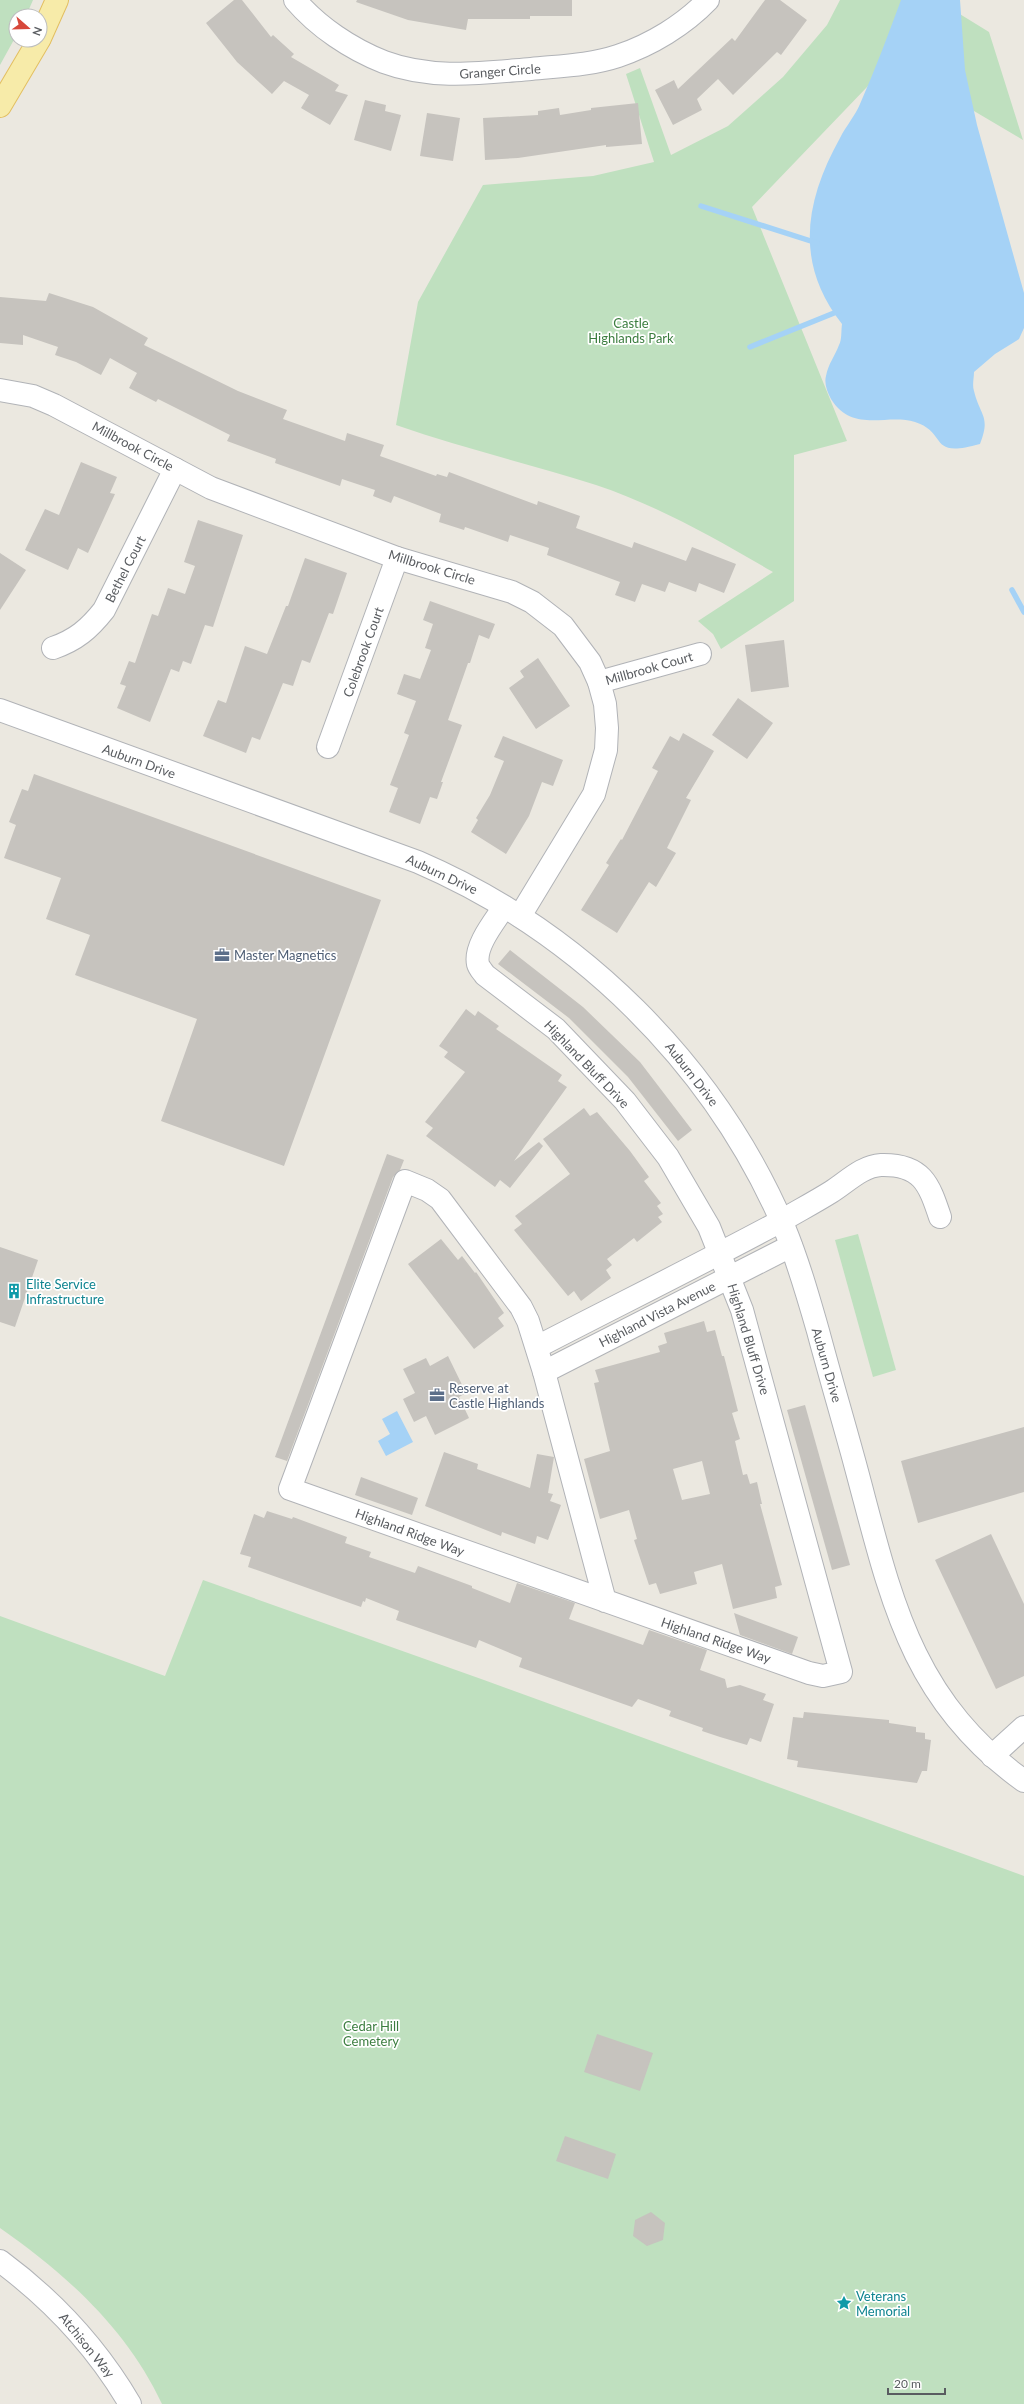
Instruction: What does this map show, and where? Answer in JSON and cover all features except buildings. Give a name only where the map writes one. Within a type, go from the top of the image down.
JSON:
[{"type":"main road","points":[[48,20],[57,0]]},
{"type":"main road","points":[[0,106],[34,48]]},
{"type":"street","name":"Granger Circle","points":[[295,0],[308,14],[340,38],[371,56],[404,67],[445,74],[573,65],[618,56],[640,47],[678,26],[708,0]]},
{"type":"street","name":"Millbrook Circle","points":[[0,390],[33,396],[54,405],[175,469],[245,502],[397,558],[492,585],[532,602],[563,626],[590,662],[599,682],[605,704],[607,728],[606,750],[594,794],[512,911]]},
{"type":"street","name":"Bethel Court","points":[[53,648],[71,642],[89,629],[104,610],[175,469]]},
{"type":"street","name":"Colebrook Court","points":[[328,747],[397,558]]},
{"type":"street","name":"Millbrook Court","points":[[599,682],[700,654]]},
{"type":"street","name":"Auburn Drive","points":[[0,710],[418,862],[450,876],[512,911],[597,973],[624,997],[662,1036],[694,1075],[727,1121],[781,1221],[791,1246],[828,1366],[882,1563],[908,1639],[925,1675],[940,1698],[973,1738],[992,1756],[1024,1781]]},
{"type":"street","name":"Highland Bluff Drive","points":[[512,911],[482,945],[477,956],[478,966],[485,975],[556,1029],[625,1101],[668,1157],[709,1227],[720,1252],[742,1310],[841,1672]]},
{"type":"street","name":"Highland Vista Avenue","points":[[537,1347],[781,1221],[832,1192],[867,1168],[879,1166],[901,1167],[922,1177],[930,1187],[940,1217]]},
{"type":"street","name":"Highland Ridge Way","points":[[537,1347],[521,1307],[440,1199],[427,1190],[405,1181],[290,1489],[809,1673],[824,1676],[841,1672]]},
{"type":"street","name":"Highland Vista Avenue","points":[[544,1372],[791,1246]]},
{"type":"street","points":[[537,1347],[605,1601]]},
{"type":"street","points":[[992,1756],[1024,1727]]},
{"type":"street","name":"Atchison Way","points":[[0,2262],[56,2306],[82,2333],[104,2362],[130,2404]]},
{"type":"green space","points":[[0,0],[33,0],[30,8],[8,8],[8,48],[9,48],[0,65]]},
{"type":"green space","name":"Castle Highlands Park","points":[[840,0],[937,0],[989,32],[1023,140],[891,62],[752,207],[847,441],[794,455],[794,601],[721,649],[713,634],[698,621],[773,572],[687,524],[619,493],[571,477],[396,425],[418,302],[483,185],[593,176],[654,162],[626,74],[640,68],[671,155],[728,126],[783,77],[827,25]]},
{"type":"green space","points":[[858,1234],[896,1370],[873,1377],[835,1240]]},
{"type":"green space","name":"Cedar Hill Cemetery","points":[[203,1580],[484,1680],[1024,1876],[1024,2404],[162,2404],[148,2377],[131,2351],[113,2327],[93,2305],[48,2264],[0,2228],[0,1616],[165,1676]]},
{"type":"water","points":[[901,0],[960,0],[965,70],[977,125],[1024,293],[1024,328],[1019,339],[995,354],[974,372],[973,389],[985,422],[985,427],[980,444],[963,448],[945,447],[932,432],[915,422],[904,420],[860,419],[849,416],[840,410],[831,399],[827,390],[825,379],[828,368],[841,341],[842,324],[827,301],[817,278],[811,255],[810,232],[813,208],[819,185],[828,162],[842,134],[856,113]]},
{"type":"water","points":[[397,1411],[413,1442],[386,1456],[378,1441],[390,1434],[382,1419]]},
{"type":"waterway","points":[[701,206],[817,243]]},
{"type":"waterway","points":[[750,347],[839,311]]},
{"type":"waterway","points":[[1012,590],[1024,612]]},
{"type":"place","name":"Master Magnetics","points":[[222,955]]},
{"type":"place","name":"Elite Service Infrastructure","points":[[14,1291]]},
{"type":"place","name":"Reserve at Castle Highlands","points":[[437,1395]]},
{"type":"place","name":"Veterans Memorial","points":[[844,2303]]}]
